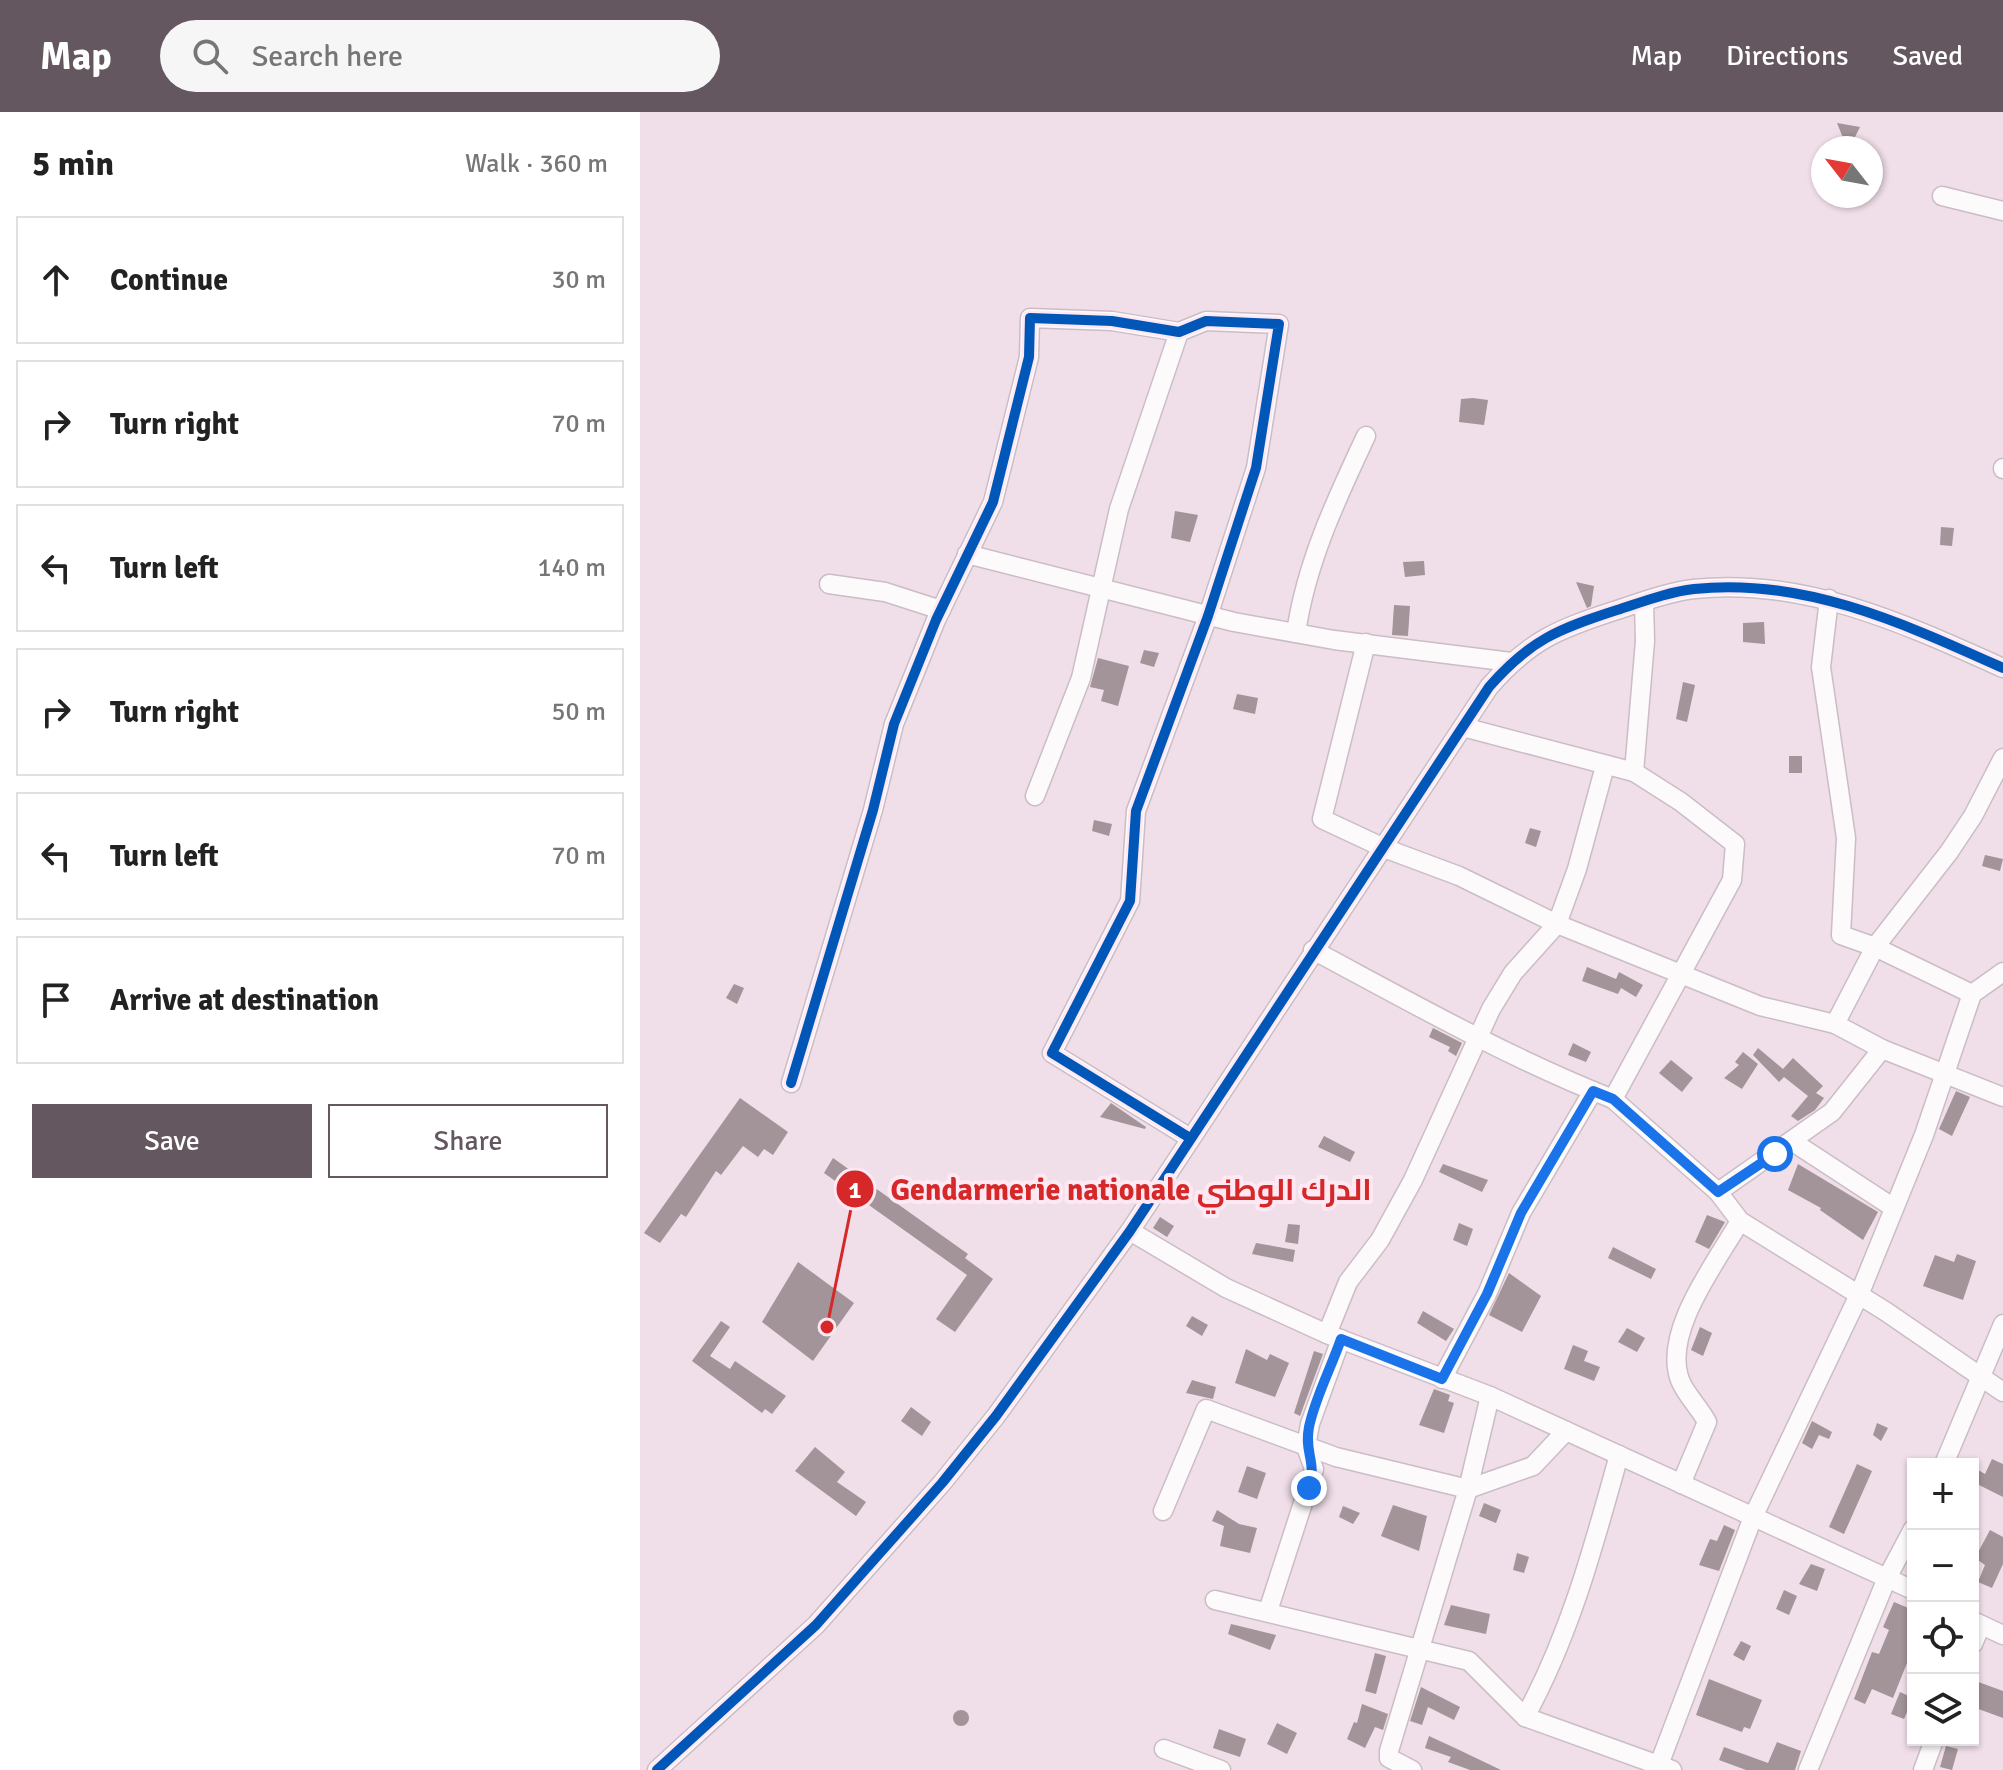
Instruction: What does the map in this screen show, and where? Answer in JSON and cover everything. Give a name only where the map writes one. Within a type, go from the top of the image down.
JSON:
[{"type":"street","points":[[1942,196],[2003,211]]},
{"type":"street","points":[[791,1083],[873,810],[894,724],[941,610],[993,502],[1029,357],[1030,318],[1112,321],[1179,332],[1206,321],[1279,324],[1256,468],[1208,616],[1136,811],[1130,901],[1052,1053],[1190,1138]]},
{"type":"street","points":[[1035,796],[1081,678],[1119,509],[1179,332]]},
{"type":"street","points":[[1296,633],[1302,595],[1326,523],[1366,436]]},
{"type":"street","points":[[967,554],[1208,616],[1296,633],[1511,662]]},
{"type":"street","points":[[829,584],[885,592],[941,610]]},
{"type":"street","points":[[657,1770],[816,1625],[883,1551],[996,1416],[1130,1231],[1313,950],[1463,727],[1511,662],[1537,641],[1579,622],[1692,590],[1734,588],[1829,599],[1914,628],[2003,668]]},
{"type":"street","points":[[1829,599],[1821,667],[1846,838],[1841,935],[1875,947],[1972,994]]},
{"type":"street","points":[[1634,772],[1645,641],[1644,602]]},
{"type":"street","points":[[1366,643],[1322,819],[1384,848],[1459,876],[1557,924],[1760,1006],[1835,1024],[1882,1049],[2003,1097]]},
{"type":"street","points":[[1463,727],[1634,772],[1681,802],[1735,844],[1732,880],[1613,1099]]},
{"type":"street","points":[[1835,1024],[1875,947],[1957,840],[2003,758]]},
{"type":"street","points":[[1268,1611],[1314,1469],[1306,1447],[1310,1424],[1348,1282],[1380,1240],[1413,1180],[1491,1009],[1513,973],[1557,924],[1577,869],[1605,766]]},
{"type":"street","points":[[1313,950],[1500,1051],[1613,1099],[1718,1192],[1740,1221],[1859,1295],[2003,1392]]},
{"type":"street","points":[[1215,1600],[1469,1661],[1525,1717],[1663,1768],[1753,1517],[1859,1295],[1946,1073],[1972,994],[2003,972]]},
{"type":"street","points":[[1718,1192],[1832,1112],[1882,1049]]},
{"type":"street","points":[[1442,1379],[1487,1294],[1521,1213],[1593,1091]]},
{"type":"street","points":[[1793,1142],[1894,1208]]},
{"type":"street","points":[[1681,1484],[1707,1422],[1680,1382],[1674,1352],[1680,1328],[1740,1221]]},
{"type":"street","points":[[1130,1231],[1226,1288],[1334,1337],[1490,1396],[1907,1587]]},
{"type":"street","points":[[1946,1458],[1978,1376],[2003,1324]]},
{"type":"street","points":[[1412,1770],[1389,1758],[1389,1751],[1468,1489],[1490,1396]]},
{"type":"street","points":[[1163,1511],[1206,1409],[1306,1447],[1386,1471],[1468,1489],[1533,1466],[1566,1431]]},
{"type":"street","points":[[1525,1717],[1545,1681],[1590,1563],[1619,1455]]},
{"type":"street","points":[[1808,1770],[1887,1578],[1912,1530]]},
{"type":"street","points":[[1979,1624],[2002,1632]]},
{"type":"street","points":[[1923,1770],[1932,1746]]},
{"type":"street","points":[[1164,1749],[1221,1770]]},
{"type":"building","points":[[1837,123],[1860,127],[1856,136],[1842,136]]},
{"type":"building","points":[[1461,399],[1488,400],[1484,425],[1459,422]]},
{"type":"building","points":[[1175,511],[1198,515],[1190,542],[1171,538]]},
{"type":"building","points":[[1941,527],[1954,528],[1952,546],[1940,545]]},
{"type":"building","points":[[1424,561],[1425,575],[1405,577],[1403,562]]},
{"type":"building","points":[[1576,582],[1594,586],[1591,606],[1587,608]]},
{"type":"building","points":[[1394,605],[1410,606],[1408,636],[1392,635]]},
{"type":"building","points":[[1764,622],[1765,644],[1743,642],[1743,623]]},
{"type":"building","points":[[1144,650],[1159,653],[1154,667],[1140,663]]},
{"type":"building","points":[[1098,658],[1129,666],[1118,706],[1101,701],[1104,690],[1090,687]]},
{"type":"building","points":[[1683,682],[1695,685],[1687,722],[1676,719]]},
{"type":"building","points":[[1237,694],[1258,698],[1255,714],[1233,709]]},
{"type":"building","points":[[1789,756],[1802,756],[1802,773],[1789,773]]},
{"type":"building","points":[[1094,820],[1112,824],[1109,836],[1092,831]]},
{"type":"building","points":[[1530,828],[1541,831],[1536,847],[1525,843]]},
{"type":"building","points":[[1985,855],[2003,859],[2000,871],[1982,866]]},
{"type":"building","points":[[1587,967],[1616,979],[1619,972],[1643,985],[1636,997],[1621,988],[1618,994],[1582,981]]},
{"type":"building","points":[[734,984],[744,988],[737,1004],[726,998]]},
{"type":"building","points":[[1433,1028],[1462,1043],[1456,1056],[1448,1051],[1450,1047],[1429,1037]]},
{"type":"building","points":[[1573,1043],[1591,1052],[1586,1062],[1568,1055]]},
{"type":"building","points":[[1758,1048],[1783,1069],[1793,1058],[1823,1086],[1816,1093],[1824,1098],[1815,1110],[1798,1121],[1791,1116],[1808,1096],[1784,1077],[1779,1082],[1753,1055]]},
{"type":"building","points":[[1743,1052],[1758,1064],[1742,1089],[1724,1078],[1739,1065],[1735,1062]]},
{"type":"building","points":[[1671,1060],[1693,1078],[1682,1092],[1659,1073]]},
{"type":"building","points":[[1956,1091],[1970,1097],[1952,1136],[1939,1129]]},
{"type":"building","points":[[740,1098],[788,1132],[773,1155],[764,1149],[758,1157],[743,1146],[721,1175],[716,1171],[686,1217],[681,1214],[660,1243],[644,1233]]},
{"type":"building","points":[[1111,1103],[1146,1127],[1145,1129],[1100,1117]]},
{"type":"building","points":[[1324,1136],[1355,1152],[1350,1162],[1318,1147]]},
{"type":"building","points":[[833,1158],[968,1254],[965,1258],[993,1279],[955,1332],[936,1319],[967,1275],[824,1173]]},
{"type":"building","points":[[1443,1164],[1488,1180],[1482,1192],[1439,1172]]},
{"type":"building","points":[[1798,1164],[1878,1212],[1863,1240],[1821,1208],[1788,1190]]},
{"type":"building","points":[[1707,1215],[1725,1222],[1709,1249],[1695,1242]]},
{"type":"building","points":[[1160,1217],[1174,1226],[1167,1237],[1153,1228]]},
{"type":"building","points":[[1459,1223],[1473,1229],[1467,1246],[1453,1240]]},
{"type":"building","points":[[1288,1224],[1300,1225],[1298,1244],[1285,1242]]},
{"type":"building","points":[[1256,1243],[1295,1250],[1293,1262],[1252,1254]]},
{"type":"building","points":[[1613,1247],[1656,1269],[1651,1279],[1608,1258]]},
{"type":"building","points":[[1957,1254],[1976,1261],[1963,1300],[1923,1286],[1935,1255],[1954,1262]]},
{"type":"building","points":[[798,1262],[854,1303],[813,1361],[762,1322]]},
{"type":"building","points":[[1509,1273],[1541,1296],[1522,1332],[1489,1315]]},
{"type":"building","points":[[1423,1311],[1454,1329],[1446,1341],[1417,1323]]},
{"type":"building","points":[[1192,1316],[1208,1325],[1202,1336],[1186,1326]]},
{"type":"building","points":[[721,1321],[730,1327],[710,1356],[730,1369],[735,1361],[786,1396],[772,1414],[765,1409],[762,1413],[692,1361]]},
{"type":"building","points":[[1700,1327],[1712,1333],[1703,1356],[1691,1350]]},
{"type":"building","points":[[1627,1328],[1645,1338],[1637,1352],[1618,1342]]},
{"type":"building","points":[[1573,1345],[1588,1351],[1584,1361],[1600,1367],[1594,1381],[1564,1369]]},
{"type":"building","points":[[1246,1349],[1267,1360],[1270,1354],[1289,1363],[1275,1397],[1235,1383]]},
{"type":"building","points":[[1314,1351],[1323,1354],[1300,1416],[1294,1413]]},
{"type":"building","points":[[1192,1380],[1216,1387],[1213,1399],[1186,1393]]},
{"type":"building","points":[[1434,1389],[1450,1395],[1448,1401],[1454,1403],[1444,1433],[1419,1425]]},
{"type":"building","points":[[911,1407],[931,1422],[922,1436],[901,1421]]},
{"type":"building","points":[[1812,1421],[1832,1432],[1829,1439],[1819,1435],[1812,1449],[1802,1443]]},
{"type":"building","points":[[1877,1423],[1888,1428],[1881,1441],[1873,1435]]},
{"type":"building","points":[[815,1447],[845,1472],[837,1482],[866,1502],[856,1516],[795,1471]]},
{"type":"building","points":[[1992,1459],[2003,1464],[2003,1497],[1979,1485],[1979,1470],[1985,1474]]},
{"type":"building","points":[[1857,1464],[1872,1471],[1844,1534],[1829,1527]]},
{"type":"building","points":[[1247,1466],[1266,1473],[1257,1499],[1238,1492]]},
{"type":"building","points":[[1484,1503],[1501,1510],[1496,1523],[1479,1516]]},
{"type":"building","points":[[1393,1505],[1427,1516],[1419,1551],[1381,1536]]},
{"type":"building","points":[[1343,1506],[1360,1513],[1353,1524],[1339,1517]]},
{"type":"building","points":[[1217,1510],[1239,1524],[1257,1528],[1250,1553],[1220,1546],[1224,1526],[1212,1521]]},
{"type":"building","points":[[1724,1525],[1735,1530],[1719,1571],[1699,1565],[1710,1539],[1717,1541]]},
{"type":"building","points":[[1990,1530],[2003,1537],[2003,1564],[1992,1588],[1979,1582],[1985,1565],[1979,1561],[1979,1551]]},
{"type":"building","points":[[1517,1553],[1529,1557],[1524,1573],[1513,1570]]},
{"type":"building","points":[[1811,1564],[1825,1569],[1817,1591],[1799,1584]]},
{"type":"building","points":[[1784,1590],[1797,1596],[1789,1615],[1776,1609]]},
{"type":"building","points":[[1894,1602],[1907,1607],[1907,1663],[1893,1698],[1872,1689],[1865,1704],[1854,1699],[1872,1652],[1879,1654],[1889,1630],[1883,1627]]},
{"type":"building","points":[[1451,1605],[1490,1614],[1486,1634],[1444,1625]]},
{"type":"building","points":[[1231,1624],[1276,1635],[1270,1650],[1228,1634]]},
{"type":"building","points":[[1741,1641],[1751,1646],[1744,1661],[1733,1655]]},
{"type":"building","points":[[1375,1653],[1386,1656],[1376,1694],[1365,1691]]},
{"type":"building","points":[[1709,1679],[1762,1700],[1750,1729],[1744,1727],[1742,1732],[1696,1715]]},
{"type":"building","points":[[1979,1682],[2003,1691],[2003,1718],[1979,1709]]},
{"type":"building","points":[[1421,1687],[1460,1707],[1454,1720],[1428,1707],[1422,1725],[1410,1721]]},
{"type":"building","points":[[1900,1692],[1907,1695],[1904,1719],[1891,1714]]},
{"type":"building","points":[[1362,1704],[1388,1714],[1383,1730],[1375,1727],[1365,1748],[1347,1739],[1354,1722],[1357,1723]]},
{"type":"building","points":[[961,1710],[969,1718],[961,1726],[953,1718]]},
{"type":"building","points":[[1277,1723],[1297,1733],[1287,1754],[1267,1744]]},
{"type":"building","points":[[1219,1729],[1246,1739],[1240,1757],[1213,1748]]},
{"type":"building","points":[[1429,1736],[1501,1770],[1470,1770],[1448,1762],[1451,1757],[1425,1748]]},
{"type":"building","points":[[1777,1742],[1801,1751],[1795,1770],[1746,1770],[1719,1760],[1724,1747],[1768,1763]]},
{"type":"building","points":[[1946,1746],[1958,1749],[1952,1770],[1940,1767]]},
{"type":"cycle path","points":[[791,1083],[873,810],[894,724],[936,620],[993,502],[1029,357],[1030,318],[1112,321],[1179,332],[1206,321],[1279,324],[1256,468],[1208,616],[1136,811],[1130,901],[1052,1053],[1190,1138]]},
{"type":"cycle path","points":[[657,1770],[816,1625],[942,1483],[996,1416],[1130,1231],[1489,687],[1518,658],[1561,630],[1596,617],[1684,590],[1735,587],[1775,590],[1853,608],[1929,635],[2003,668]]},
{"type":"place","name":"Gendarmerie nationale الدرك الوطني","points":[[827,1327]]},
{"type":"route","points":[[1309,1488],[1314,1469],[1306,1447],[1310,1424],[1341,1339],[1442,1379],[1487,1294],[1521,1213],[1593,1091],[1613,1099],[1718,1192],[1775,1154]]}]
